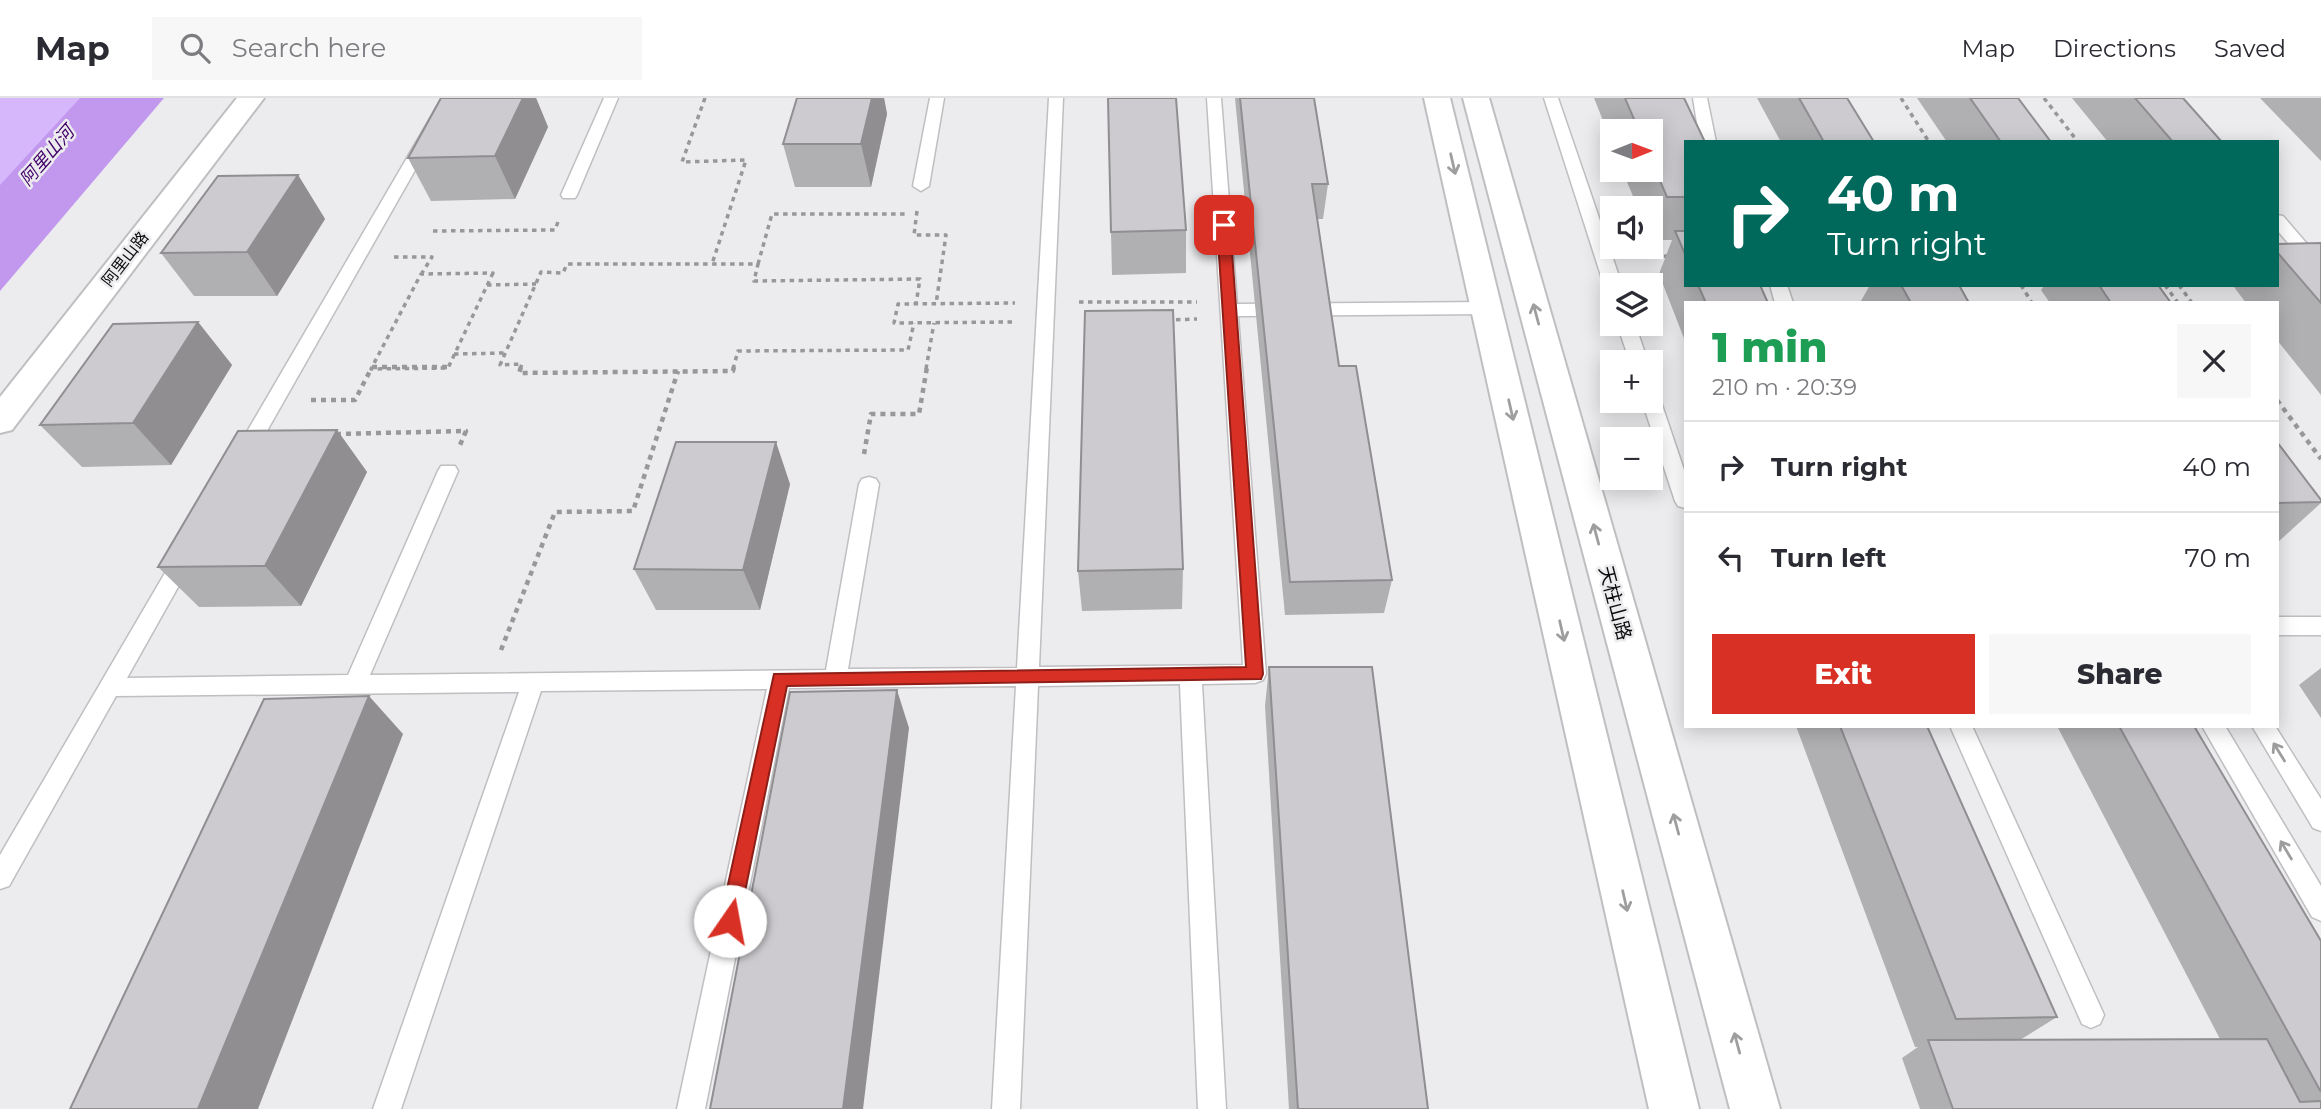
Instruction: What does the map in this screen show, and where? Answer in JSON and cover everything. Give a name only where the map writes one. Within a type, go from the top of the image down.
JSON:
[{"type":"street","name":"阿里山路","points":[[0,421],[251,98]]},
{"type":"street","points":[[1437,98],[1674,1109]]},
{"type":"street","name":"天柱山路","points":[[1476,98],[1755,1109]]},
{"type":"lane","points":[[233,472],[449,98]]},
{"type":"lane","points":[[569,195],[611,98]]},
{"type":"lane","points":[[922,186],[937,98]]},
{"type":"lane","points":[[1006,1109],[1056,98]]},
{"type":"lane","points":[[110,687],[1255,674],[1214,98]]},
{"type":"lane","points":[[1551,98],[1600,245]]},
{"type":"lane","points":[[1700,98],[1708,140]]},
{"type":"lane","points":[[2279,222],[2321,271]]},
{"type":"lane","points":[[1229,310],[1487,309]]},
{"type":"lane","points":[[1656,413],[1684,498]]},
{"type":"lane","points":[[355,684],[448,471]]},
{"type":"lane","points":[[835,679],[869,484]]},
{"type":"lane","points":[[0,878],[199,532]]},
{"type":"lane","points":[[2279,626],[2321,626]]},
{"type":"lane","points":[[1191,675],[1212,1109]]},
{"type":"lane","points":[[691,1109],[780,679]]},
{"type":"lane","points":[[387,1109],[533,682]]},
{"type":"lane","points":[[1962,728],[2091,1015]]},
{"type":"lane","points":[[2214,728],[2321,909]]},
{"type":"lane","points":[[2264,728],[2321,820]]},
{"type":"path","points":[[705,98],[682,162],[746,160],[712,264]]},
{"type":"path","points":[[1901,98],[1928,140]]},
{"type":"path","points":[[2044,98],[2076,140]]},
{"type":"path","points":[[922,186],[914,235],[946,235],[936,304]]},
{"type":"path","points":[[433,231],[555,230],[569,195]]},
{"type":"path","points":[[916,304],[920,279],[754,281],[772,215],[917,214]]},
{"type":"path","points":[[1663,256],[1675,256]]},
{"type":"path","points":[[275,401],[355,400],[432,257],[357,257]]},
{"type":"path","points":[[758,264],[567,264],[563,273],[541,272],[500,365],[522,365],[519,373],[733,371],[738,351],[908,350],[914,323]]},
{"type":"path","points":[[371,369],[448,368],[493,273],[421,274]]},
{"type":"path","points":[[487,285],[536,284]]},
{"type":"path","points":[[1046,312],[934,323],[894,323],[898,304],[1046,312],[1229,310]]},
{"type":"path","points":[[1164,320],[1229,310]]},
{"type":"path","points":[[869,484],[860,477],[871,414],[919,414],[934,323]]},
{"type":"path","points":[[454,354],[505,353]]},
{"type":"path","points":[[488,683],[555,512],[633,510],[678,371]]},
{"type":"path","points":[[2279,403],[2321,459]]},
{"type":"path","points":[[327,434],[466,431],[448,471]]},
{"type":"shaded area","points":[[0,98],[86,98],[0,196]]},
{"type":"water","name":"阿里山河","points":[[80,98],[164,98],[0,291],[0,185]]},
{"type":"building","points":[[441,98],[523,98],[495,156],[408,158]]},
{"type":"building","points":[[797,98],[872,98],[861,144],[783,144]]},
{"type":"building","points":[[1108,98],[1176,98],[1186,230],[1111,232]]},
{"type":"building","points":[[1240,98],[1314,98],[1328,184],[1312,184],[1339,366],[1356,366],[1392,580],[1290,582]]},
{"type":"building","points":[[1625,98],[1684,98],[1704,140],[1684,140],[1684,197],[1667,197],[1660,182],[1663,182],[1663,119],[1634,119]]},
{"type":"building","points":[[1799,98],[1847,98],[1873,140],[1823,140]]},
{"type":"building","points":[[1970,98],[2018,98],[2050,140],[2000,140]]},
{"type":"building","points":[[2135,98],[2183,98],[2220,140],[2171,140]]},
{"type":"building","points":[[298,175],[247,252],[161,253],[218,176]]},
{"type":"building","points":[[1675,231],[1684,231],[1684,252]]},
{"type":"building","points":[[2321,243],[2321,303],[2279,254],[2279,244]]},
{"type":"building","points":[[1699,287],[1761,287],[1767,301],[1705,301]]},
{"type":"building","points":[[1902,287],[1960,287],[1968,301],[1910,301]]},
{"type":"building","points":[[2100,287],[2159,287],[2170,301],[2110,301]]},
{"type":"building","points":[[1173,310],[1183,569],[1078,571],[1085,311]]},
{"type":"building","points":[[198,322],[133,423],[40,425],[113,324]]},
{"type":"building","points":[[337,430],[265,566],[158,567],[238,431]]},
{"type":"building","points":[[676,442],[776,442],[743,570],[634,569]]},
{"type":"building","points":[[2279,445],[2321,500],[2279,503]]},
{"type":"building","points":[[1269,667],[1372,667],[1428,1109],[1298,1109]]},
{"type":"building","points":[[897,690],[843,1109],[710,1109],[790,692]]},
{"type":"building","points":[[369,696],[198,1109],[70,1109],[264,699]]},
{"type":"building","points":[[1841,728],[1928,728],[2057,1017],[1956,1019]]},
{"type":"building","points":[[2120,728],[2195,728],[2321,941],[2321,1092]]},
{"type":"building","points":[[2267,1039],[2300,1102],[2321,1101],[2321,1109],[1953,1109],[1928,1040]]},
{"type":"route","points":[[730,921],[780,679],[1255,674],[1224,225]]}]
